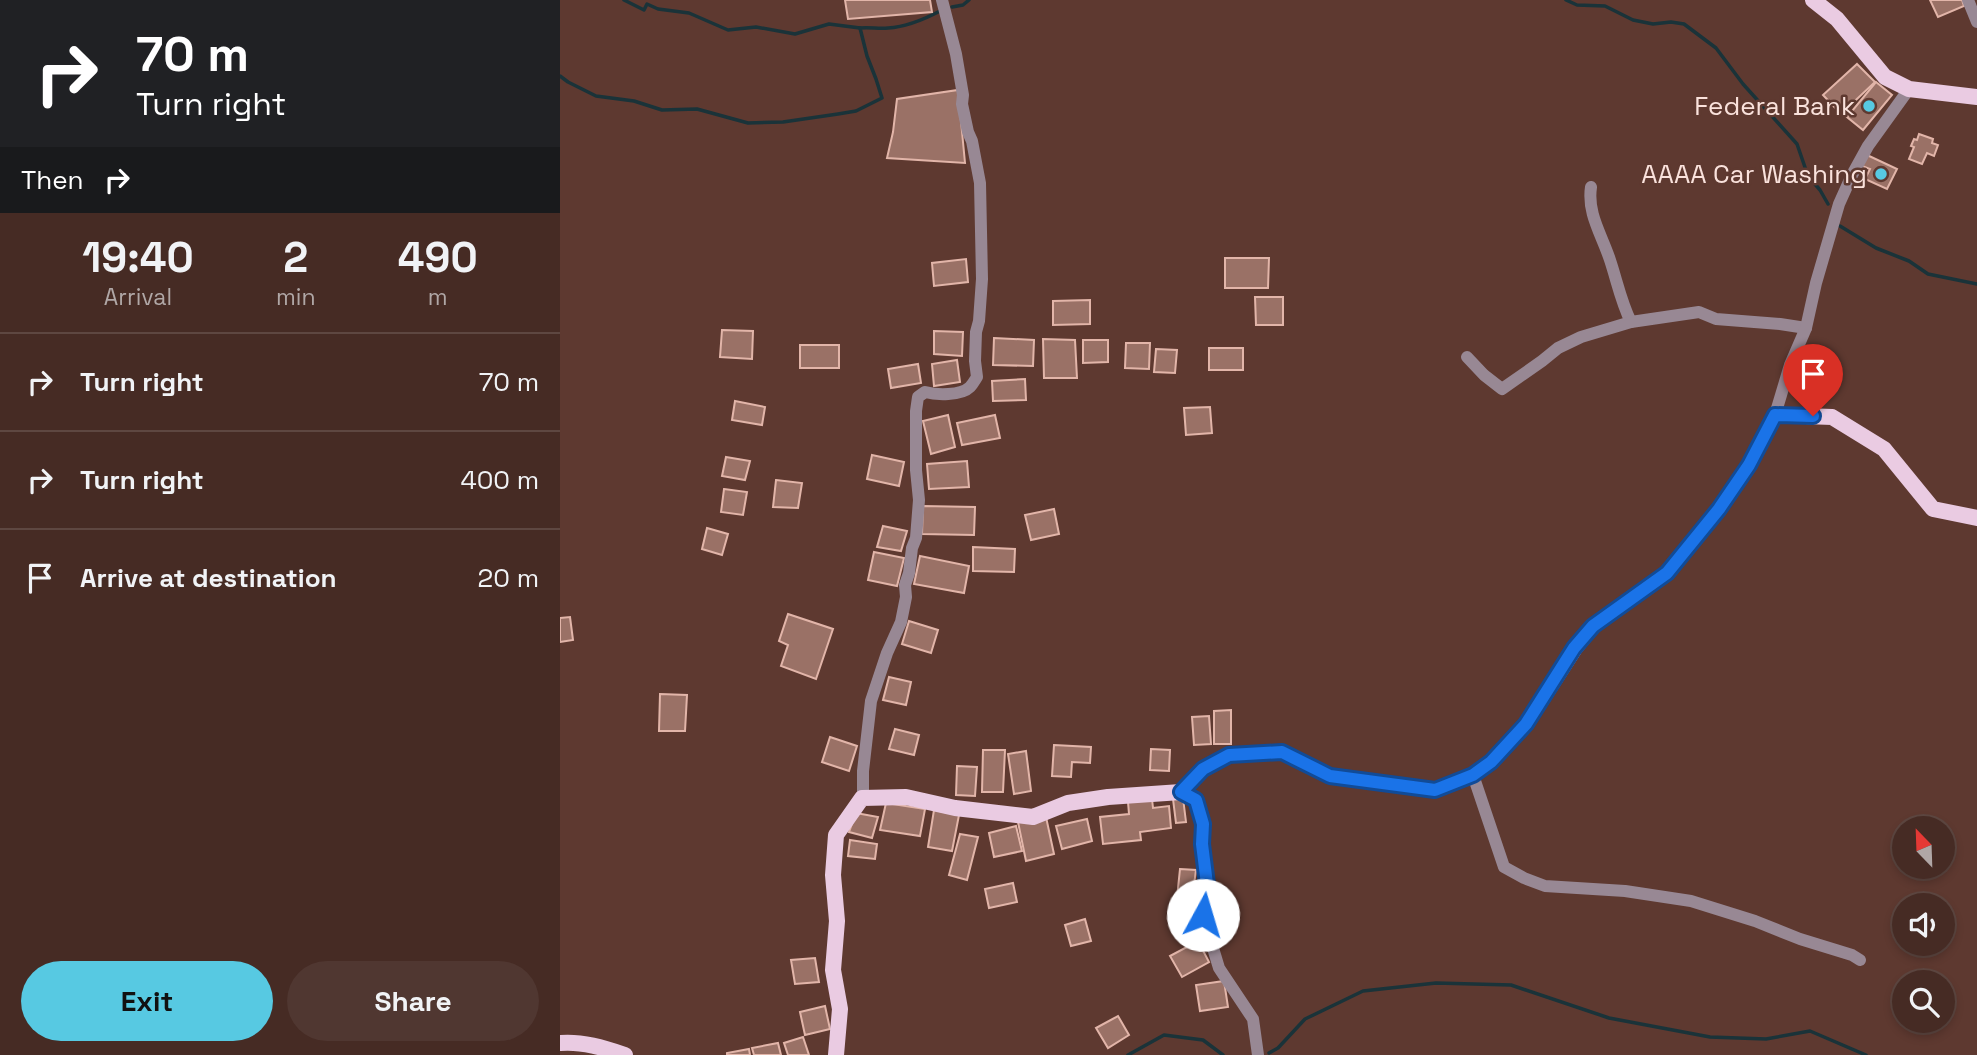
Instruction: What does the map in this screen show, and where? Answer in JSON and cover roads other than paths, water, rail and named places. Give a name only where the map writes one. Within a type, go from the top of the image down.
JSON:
[{"type":"main road","points":[[1813,0],[1837,19],[1885,77],[1909,89],[1977,97]]},
{"type":"main road","points":[[836,1055],[840,1009],[833,970],[837,921],[834,874],[836,835],[862,798],[906,797],[955,808],[1033,817],[1068,803],[1181,792],[1203,769],[1229,755],[1282,752],[1330,776],[1435,790],[1473,775],[1491,762],[1526,724],[1574,648],[1593,626],[1667,573],[1727,498],[1749,465],[1775,415],[1832,416],[1884,449],[1933,509],[1977,518]]},
{"type":"main road","points":[[560,1043],[601,1046],[625,1055]]},
{"type":"street","points":[[866,798],[863,794],[863,771],[871,701],[901,622],[906,597],[905,585],[916,538],[919,500],[916,470],[918,397],[925,392],[935,394],[969,389],[977,377],[976,332],[982,279],[979,183],[962,104],[956,54],[942,0]]},
{"type":"street","points":[[1968,0],[1977,22]]},
{"type":"street","points":[[1775,415],[1790,365],[1805,328],[1843,195],[1868,146],[1909,89]]},
{"type":"street","points":[[1591,187],[1593,216],[1610,260],[1621,304],[1631,322]]},
{"type":"street","points":[[1467,357],[1502,389],[1558,348],[1581,337],[1631,322],[1699,312],[1716,319],[1805,328]]},
{"type":"street","points":[[1473,775],[1504,867],[1524,878],[1545,886],[1625,891],[1691,901],[1755,921],[1860,960]]},
{"type":"street","points":[[1181,792],[1196,800],[1203,824],[1202,844],[1207,884],[1203,915],[1211,944],[1219,968],[1253,1019],[1258,1055]]},
{"type":"waterway","points":[[624,0],[644,10],[647,4],[658,9],[689,13],[728,30],[756,27],[795,34],[829,24],[860,28]]},
{"type":"waterway","points":[[952,7],[963,5],[969,0]]},
{"type":"waterway","points":[[1566,0],[1577,5],[1605,6],[1633,20],[1653,24],[1684,24],[1716,48],[1743,84],[1797,144],[1808,176],[1828,204]]},
{"type":"waterway","points":[[560,76],[596,96],[634,101],[662,110],[697,109],[748,123],[783,122],[856,111],[882,98],[860,28],[902,26],[942,10]]},
{"type":"waterway","points":[[1840,226],[1876,248],[1909,261],[1928,274],[1977,284]]},
{"type":"waterway","points":[[1269,1053],[1278,1048],[1305,1019],[1363,991],[1436,983],[1511,985],[1609,1018],[1710,1037],[1766,1039],[1810,1031],[1866,1055]]},
{"type":"waterway","points":[[1128,1055],[1164,1035],[1203,1040],[1223,1055]]},
{"type":"place","name":"Federal Bank","points":[[1869,106]]},
{"type":"place","name":"AAAA Car Washing","points":[[1881,174]]}]
